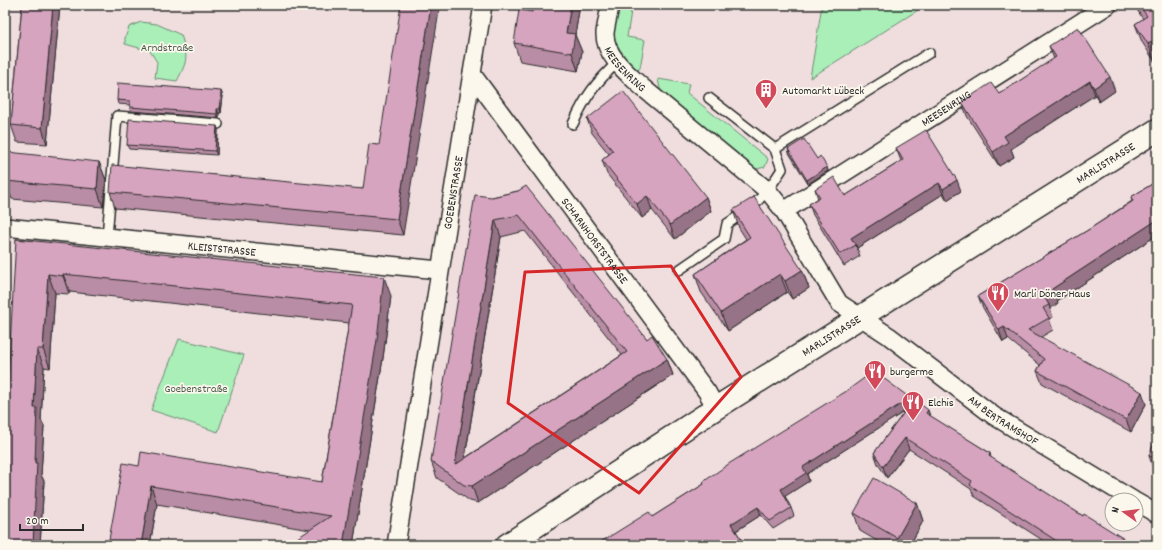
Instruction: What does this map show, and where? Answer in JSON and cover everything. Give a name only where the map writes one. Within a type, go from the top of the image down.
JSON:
[{"type":"main road","name":"MARLISTRASSE","points":[[507,545],[716,408],[1157,130]]},
{"type":"street","name":"GOEBENSTRASSE","points":[[396,545],[438,270],[483,5]]},
{"type":"street","name":"MEESENRING","points":[[610,5],[605,34],[608,48],[618,62],[642,87],[768,191],[784,211],[839,303],[859,317]]},
{"type":"street","name":"MEESENRING","points":[[784,211],[1108,5]]},
{"type":"street","name":"SCHARNHORSTSTRASSE","points":[[472,74],[706,392],[716,408]]},
{"type":"street","name":"KLEISTSTRASSE","points":[[5,227],[438,270]]},
{"type":"street","name":"AM BERTRAMSHOF","points":[[859,317],[889,336],[994,416],[1120,492]]},
{"type":"street","points":[[1144,507],[1157,514]]},
{"type":"lane","points":[[775,149],[930,53]]},
{"type":"lane","points":[[573,124],[583,102],[594,86],[618,62]]},
{"type":"lane","points":[[679,270],[724,239],[727,224],[754,206],[768,191],[782,169],[775,149],[709,98]]},
{"type":"lane","points":[[107,237],[117,116],[218,124]]},
{"type":"highlighted area","points":[[671,266],[741,377],[639,493],[508,403],[525,272]]},
{"type":"green space","points":[[617,5],[632,5],[627,37],[645,40],[640,68],[638,70],[634,69],[630,65],[615,40],[614,29]]},
{"type":"green space","points":[[822,5],[926,5],[810,78]]},
{"type":"green space","name":"Arndstraße","points":[[141,22],[157,24],[181,35],[186,58],[177,81],[155,78],[157,62],[150,51],[125,44],[125,38],[129,27]]},
{"type":"green space","points":[[658,79],[689,84],[687,93],[768,159],[765,167],[757,169],[752,167],[661,93]]},
{"type":"green space","name":"Goebenstraße","points":[[179,339],[244,355],[218,432],[151,410]]},
{"type":"building","points":[[22,5],[53,5],[42,128],[11,125]]},
{"type":"building","points":[[401,5],[431,5],[397,219],[110,192],[112,165],[363,189],[369,144],[379,145]]},
{"type":"building","points":[[533,5],[571,5],[566,33],[575,34],[572,53],[514,43],[519,10],[532,12]]},
{"type":"building","points":[[1139,5],[1157,5],[1157,39],[1148,44],[1135,24],[1147,16]]},
{"type":"building","points":[[1078,27],[1110,77],[1094,88],[1090,81],[1004,136],[1008,142],[993,152],[962,102],[991,83],[999,94],[1056,57],[1049,46]]},
{"type":"building","points":[[118,83],[221,91],[220,109],[217,109],[217,114],[130,107],[130,101],[117,100]]},
{"type":"building","points":[[623,91],[706,197],[670,225],[647,196],[637,204],[602,160],[613,151],[587,119]]},
{"type":"building","points":[[129,119],[217,126],[215,151],[127,145]]},
{"type":"building","points":[[926,130],[957,180],[943,189],[939,183],[851,238],[856,245],[840,254],[809,204],[820,197],[815,189],[834,177],[845,196],[903,160],[896,148]]},
{"type":"building","points":[[804,139],[817,159],[820,156],[827,167],[807,180],[788,149]]},
{"type":"building","points":[[8,152],[99,162],[97,189],[5,181]]},
{"type":"building","points":[[1157,181],[1157,220],[1052,289],[1053,292],[1045,298],[1049,305],[1043,308],[1049,318],[1028,330],[1142,392],[1126,420],[1037,371],[1044,359],[1004,327],[999,330],[978,296],[1088,230],[1133,201],[1131,197]]},
{"type":"building","points":[[526,186],[647,339],[652,335],[667,359],[472,486],[464,485],[431,461],[475,195],[492,197],[518,191]],"holes":[[[519,215],[627,352],[455,465],[495,220]]]},
{"type":"building","points":[[754,197],[802,270],[785,281],[780,274],[721,313],[695,274],[750,237],[733,210]]},
{"type":"building","points":[[16,239],[384,277],[377,340],[343,545],[288,544],[331,516],[151,486],[141,545],[108,545],[123,463],[139,466],[141,452],[322,482],[352,305],[63,274],[63,276],[48,274],[43,349],[37,349],[34,408],[37,408],[35,463],[37,463],[33,545],[5,545],[5,435]]},
{"type":"building","points":[[874,371],[910,398],[803,467],[806,473],[781,489],[791,508],[770,521],[758,507],[731,524],[745,545],[669,545],[666,541],[659,545],[596,545],[649,512],[652,517],[704,484],[703,482],[730,463],[845,392]]},
{"type":"building","points":[[914,399],[928,410],[926,413],[990,453],[989,456],[1083,516],[1084,514],[1104,526],[1104,532],[1113,532],[1129,542],[1127,545],[1072,545],[1066,542],[1063,545],[970,485],[972,481],[905,438],[883,467],[874,453]]},
{"type":"building","points":[[1157,435],[1157,458],[1149,456]]},
{"type":"building","points":[[874,478],[917,503],[897,538],[854,513]]},
{"type":"place","name":"Automarkt Lübeck","points":[[766,110]]},
{"type":"place","name":"Marli Döner Haus","points":[[998,312]]},
{"type":"place","name":"burgerme","points":[[875,390]]},
{"type":"place","name":"Elchis","points":[[913,422]]}]
